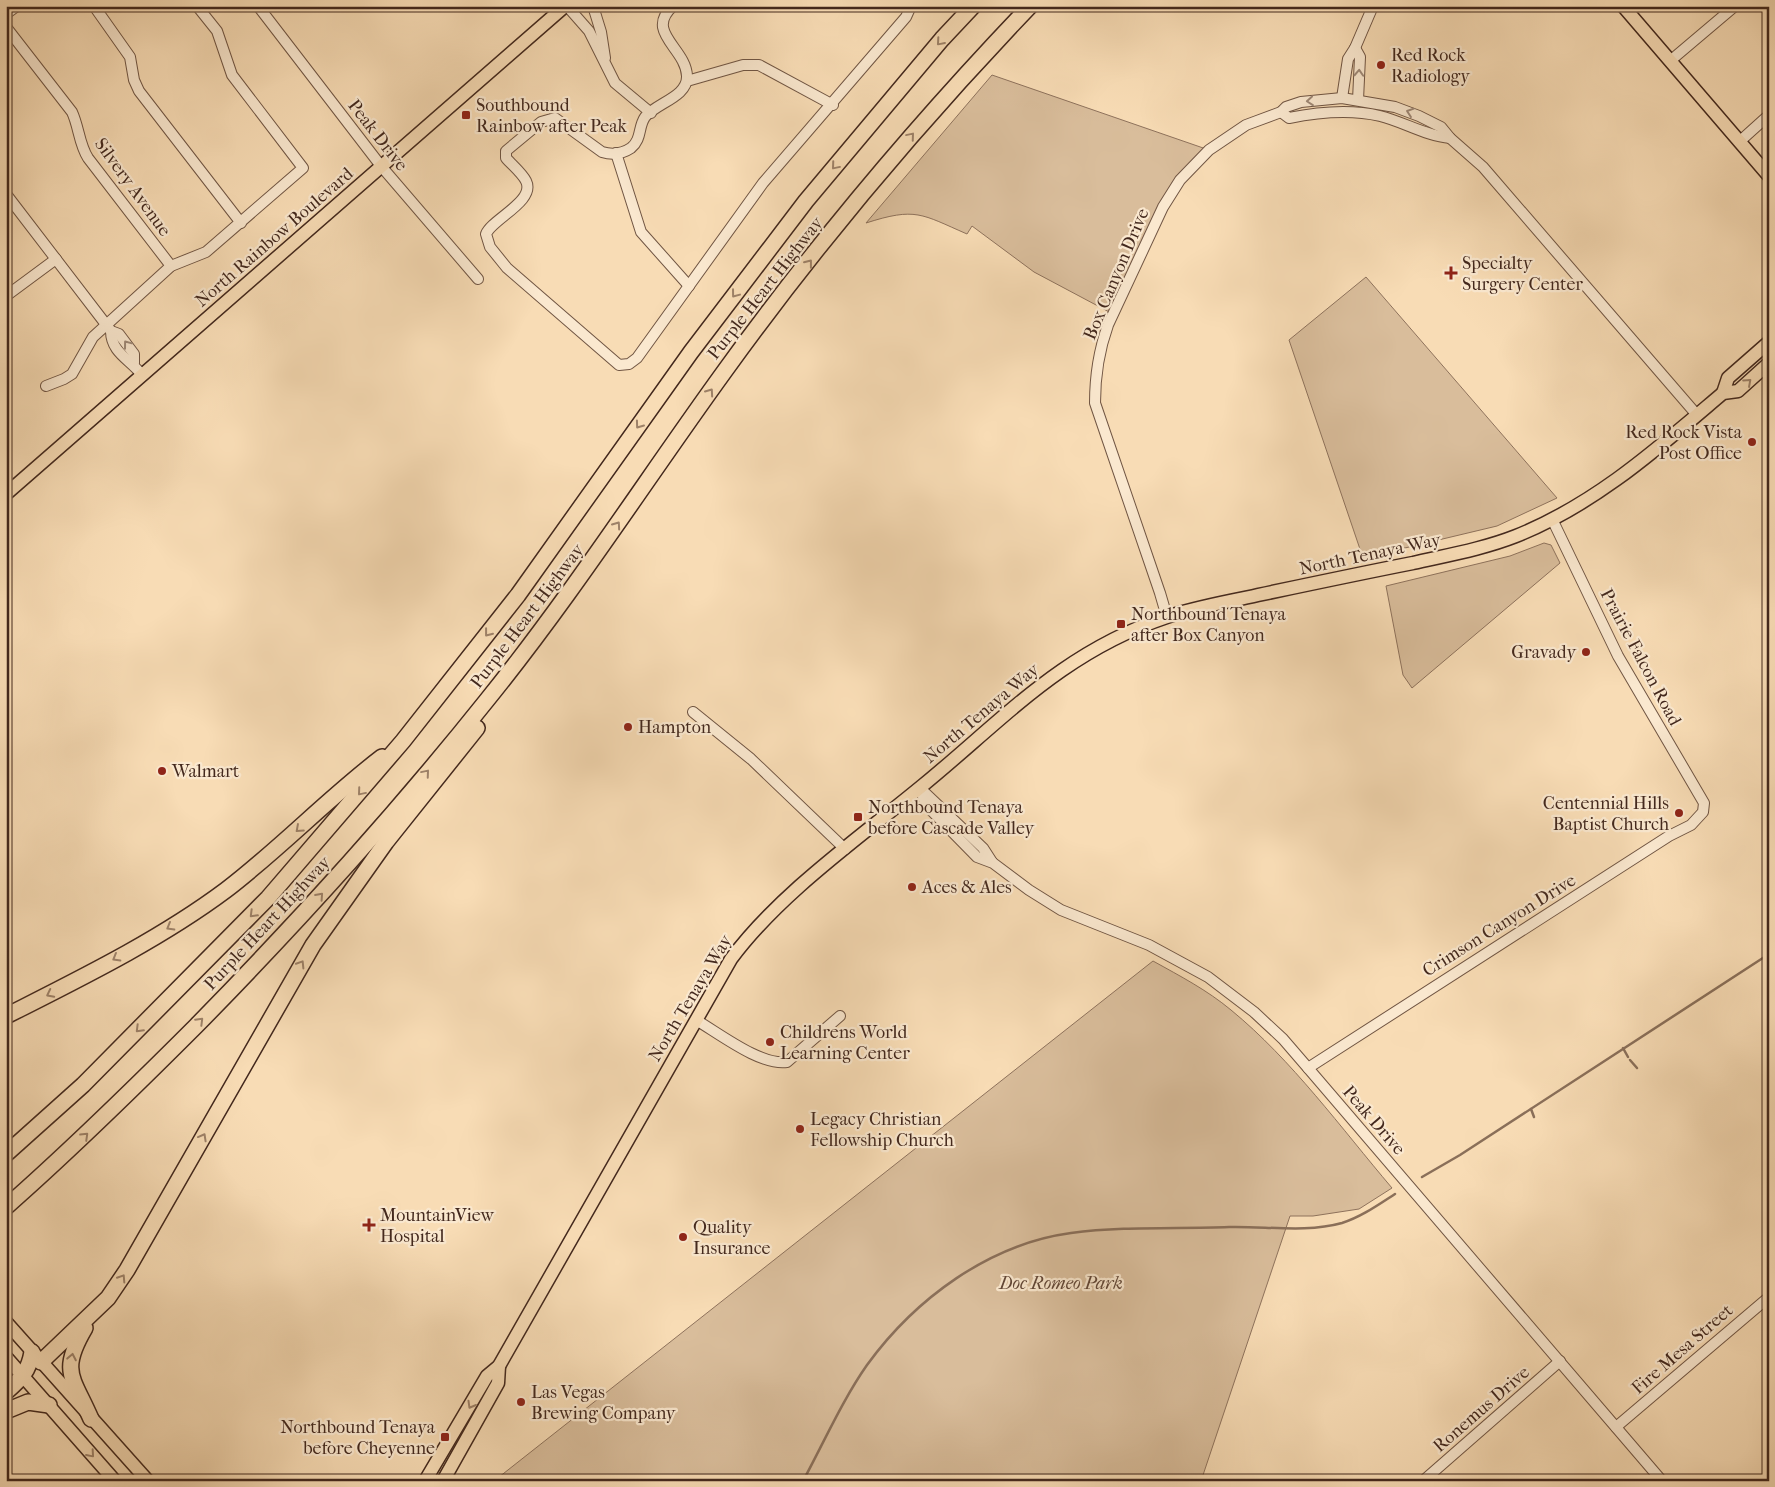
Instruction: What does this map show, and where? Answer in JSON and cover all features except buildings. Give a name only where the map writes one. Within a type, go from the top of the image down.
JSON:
[{"type":"highway","name":"Purple Heart Highway","points":[[6,1154],[83,1086],[268,898],[403,741],[518,594],[685,360],[806,201],[942,39],[973,6]]},
{"type":"highway","name":"Purple Heart Highway","points":[[6,1207],[129,1093],[287,933],[387,820],[488,699],[589,565],[725,371],[857,200],[936,106],[1030,6]]},
{"type":"highway","points":[[6,1392],[24,1376],[36,1357],[92,1316],[108,1298],[127,1270],[313,945],[386,842],[506,691],[567,610],[589,565]]},
{"type":"highway","points":[[6,1016],[90,974],[185,918],[225,891],[277,849],[352,780],[403,741]]},
{"type":"highway","points":[[6,1219],[49,1169]]},
{"type":"highway","points":[[91,1419],[74,1385],[70,1369],[74,1348],[92,1316]]},
{"type":"highway","points":[[6,1411],[28,1402],[49,1405]]},
{"type":"main road","name":"North Rainbow Boulevard","points":[[6,494],[566,6]]},
{"type":"main road","points":[[1623,6],[1769,176]]},
{"type":"main road","name":"North Tenaya Way","points":[[426,1481],[487,1376],[499,1366],[731,959],[745,940],[770,914],[845,849],[920,788],[1051,676],[1115,639],[1167,617],[1217,604],[1460,553],[1514,536],[1552,519],[1608,487],[1697,415],[1723,393],[1728,378],[1769,342]]},
{"type":"main road","name":"North Tenaya Way","points":[[1723,393],[1738,391],[1769,363]]},
{"type":"main road","points":[[6,1322],[148,1481]]},
{"type":"main road","points":[[6,1356],[115,1481]]},
{"type":"main road","name":"North Tenaya Way","points":[[443,1481],[498,1383],[499,1366]]},
{"type":"street","points":[[6,14],[17,6]]},
{"type":"street","points":[[94,6],[130,57],[134,80],[139,91],[242,223]]},
{"type":"street","points":[[46,386],[64,380],[72,374],[93,337],[108,328],[171,266],[206,252],[242,223],[303,168],[232,75],[217,31],[197,6]]},
{"type":"street","name":"Peak Drive","points":[[258,6],[381,166],[478,279]]},
{"type":"street","points":[[566,6],[589,31],[606,69],[615,83],[651,113]]},
{"type":"street","points":[[593,6],[601,32],[606,69]]},
{"type":"street","points":[[673,6],[662,18],[662,28],[686,68],[687,81]]},
{"type":"street","points":[[832,105],[759,64],[743,66],[687,81],[671,99],[645,118],[637,142],[625,152],[609,154],[595,148],[555,118],[541,122],[506,151],[506,158],[526,181],[527,191],[521,201],[487,231],[487,243],[507,268],[619,364],[629,364],[637,358],[763,184],[832,105],[906,17],[911,6]]},
{"type":"street","points":[[1342,98],[1348,59],[1355,48],[1372,6]]},
{"type":"street","points":[[1670,61],[1735,6]]},
{"type":"street","name":"Silvery Avenue","points":[[6,27],[72,112],[77,124],[82,148],[88,158],[171,266]]},
{"type":"street","points":[[1355,48],[1360,57],[1358,100]]},
{"type":"street","name":"Box Canyon Drive","points":[[1167,617],[1095,402],[1095,379],[1101,345],[1108,325],[1163,207],[1180,180],[1209,150],[1246,125],[1281,112],[1286,106],[1301,102],[1342,98],[1358,100],[1395,107],[1441,127],[1450,138],[1484,167],[1697,415]]},
{"type":"street","name":"Box Canyon Drive","points":[[1281,112],[1289,118],[1323,112],[1380,116],[1436,137],[1450,138]]},
{"type":"street","points":[[1739,142],[1769,115]]},
{"type":"street","points":[[616,154],[641,232],[690,286]]},
{"type":"street","points":[[6,194],[108,328],[111,341],[125,360],[134,363],[142,375]]},
{"type":"street","points":[[6,296],[56,259]]},
{"type":"street","name":"Prairie Falcon Road","points":[[1552,519],[1618,656],[1694,784],[1704,808]]},
{"type":"street","points":[[693,712],[773,779],[845,849]]},
{"type":"street","name":"Peak Drive","points":[[920,788],[934,798],[983,848],[993,863],[1029,890],[1061,910],[1157,949],[1208,977],[1254,1012],[1283,1039],[1662,1481]]},
{"type":"street","name":"Crimson Canyon Drive","points":[[1308,1068],[1661,841],[1691,825],[1699,818],[1704,808]]},
{"type":"street","points":[[696,1020],[764,1059],[776,1063],[787,1062],[840,1016]]},
{"type":"street","name":"Fire Mesa Street","points":[[1616,1427],[1769,1297]]},
{"type":"street","name":"Ronemus Drive","points":[[1423,1481],[1560,1361]]},
{"type":"green space","points":[[992,75],[1209,150],[1180,180],[1113,314],[1034,272],[972,226],[967,234],[928,218],[908,214],[896,215],[866,223]]},
{"type":"green space","points":[[1366,277],[1557,498],[1497,526],[1363,558],[1289,340]]},
{"type":"green space","points":[[1544,543],[1551,545],[1560,563],[1412,688],[1403,675],[1386,586],[1510,556]]},
{"type":"green space","name":"Doc Romeo Park","points":[[1153,961],[1212,996],[1231,1010],[1275,1050],[1392,1188],[1359,1209],[1313,1216],[1290,1216],[1201,1481],[494,1481]]},
{"type":"waterway","points":[[1422,1177],[1460,1155],[1769,954]]},
{"type":"waterway","points":[[1623,1048],[1628,1057]]},
{"type":"waterway","points":[[1630,1060],[1637,1068]]},
{"type":"waterway","points":[[1531,1109],[1534,1117]]},
{"type":"waterway","points":[[803,1481],[850,1392],[867,1365],[886,1341],[931,1297],[956,1278],[983,1262],[1011,1249],[1041,1239],[1071,1233],[1130,1229],[1314,1228],[1328,1226],[1356,1217],[1395,1194]]},
{"type":"place","name":"Red Rock Radiology","points":[[1381,65]]},
{"type":"place","name":"Southbound Rainbow after Peak","points":[[466,115]]},
{"type":"place","name":"Specialty Surgery Center","points":[[1451,273]]},
{"type":"place","name":"Red Rock Vista Post Office","points":[[1752,442]]},
{"type":"place","name":"Northbound Tenaya after Box Canyon","points":[[1121,624]]},
{"type":"place","name":"Gravady","points":[[1586,652]]},
{"type":"place","name":"Hampton","points":[[628,727]]},
{"type":"place","name":"Walmart","points":[[162,771]]},
{"type":"place","name":"Centennial Hills Baptist Church","points":[[1679,813]]},
{"type":"place","name":"Northbound Tenaya before Cascade Valley","points":[[858,817]]},
{"type":"place","name":"Aces & Ales","points":[[912,887]]},
{"type":"place","name":"Childrens World Learning Center","points":[[770,1042]]},
{"type":"place","name":"Legacy Christian Fellowship Church","points":[[800,1129]]},
{"type":"place","name":"MountainView Hospital","points":[[369,1225]]},
{"type":"place","name":"Quality Insurance","points":[[683,1237]]},
{"type":"place","name":"Las Vegas Brewing Company","points":[[521,1402]]},
{"type":"place","name":"Northbound Tenaya before Cheyenne","points":[[445,1437]]}]
